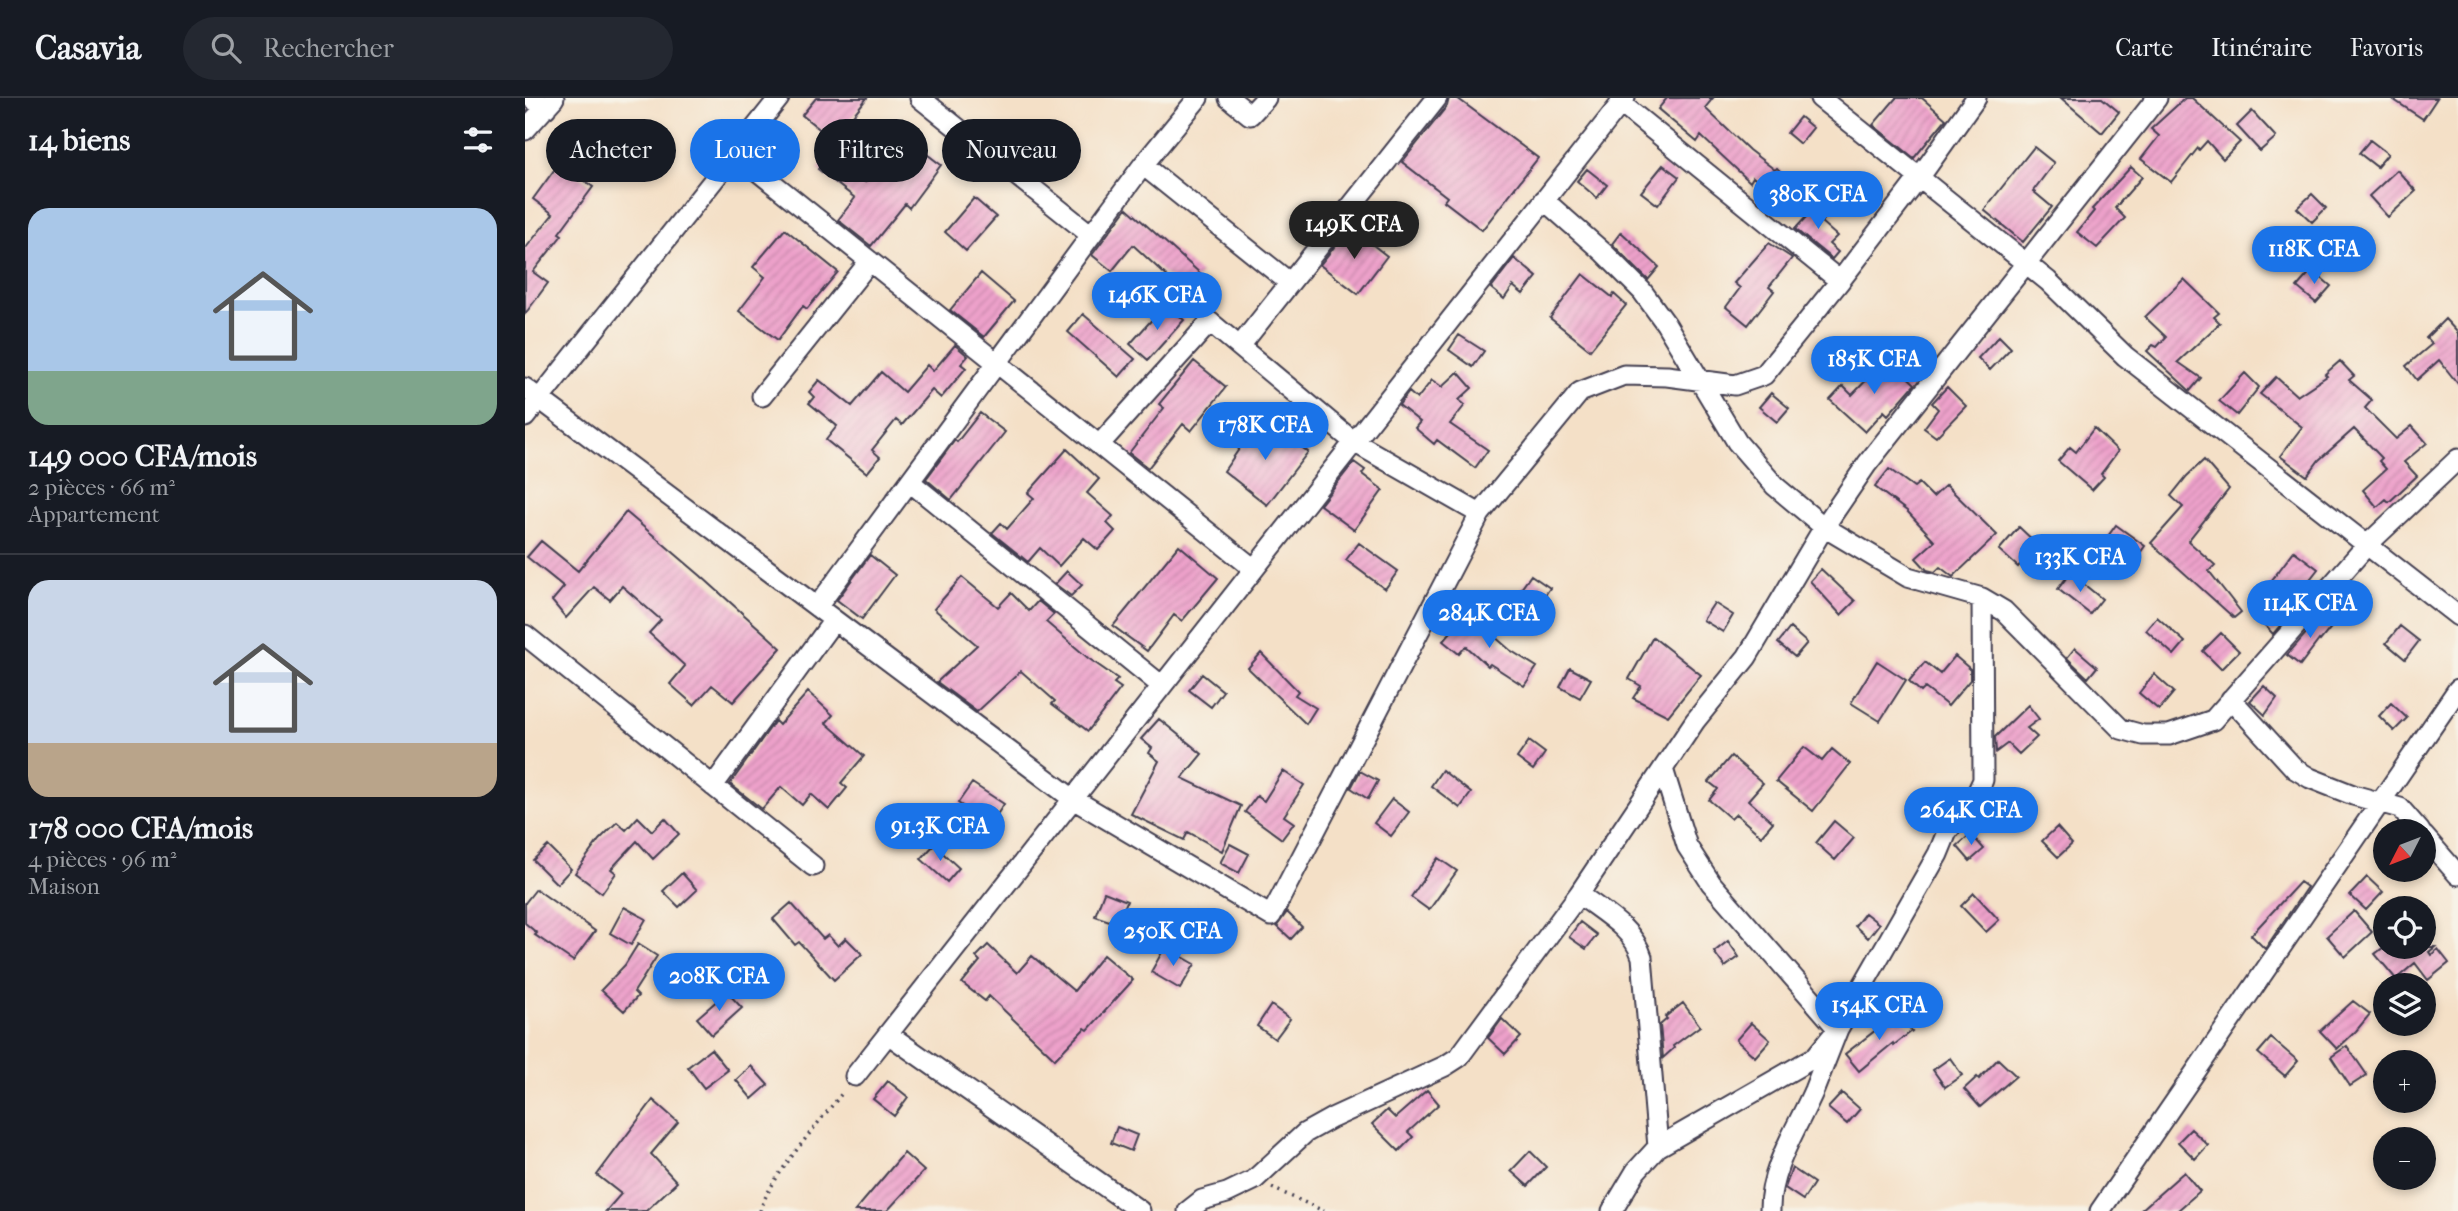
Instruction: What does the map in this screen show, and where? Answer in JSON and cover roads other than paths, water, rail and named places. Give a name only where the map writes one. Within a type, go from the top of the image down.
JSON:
[{"type":"street","points":[[762,119],[779,98]]},
{"type":"street","points":[[920,98],[1091,235]]},
{"type":"street","points":[[817,607],[1143,165],[1198,98]]},
{"type":"street","points":[[1229,98],[1250,114],[1266,98]]},
{"type":"street","points":[[1240,346],[1437,98]]},
{"type":"street","points":[[1820,98],[2048,281],[2125,356],[2458,616]]},
{"type":"street","points":[[532,393],[1073,799],[1271,916],[1480,514],[1580,392],[1624,375],[1667,376],[1735,385],[1764,375],[1919,178],[1976,98]]},
{"type":"street","points":[[1188,1211],[1202,1200],[1227,1193],[1254,1180],[1305,1133],[1459,1057],[1579,894],[1695,721],[1747,657],[1824,527],[1867,464],[2157,98]]},
{"type":"street","points":[[525,130],[544,101]]},
{"type":"street","points":[[855,1076],[1623,101],[1840,281]]},
{"type":"street","points":[[1143,165],[1290,283]]},
{"type":"street","points":[[525,417],[532,393],[710,182]]},
{"type":"street","points":[[771,182],[1254,569]]},
{"type":"street","points":[[1544,200],[1642,291],[1666,324],[1737,442],[1775,486],[1824,527],[1908,577],[1982,598],[2004,611],[2121,729],[2143,735],[2169,735],[2213,720],[2367,545],[2458,459]]},
{"type":"street","points":[[762,396],[870,261]]},
{"type":"street","points":[[1099,445],[1210,322],[1353,442],[1480,514]]},
{"type":"street","points":[[910,482],[1162,686]]},
{"type":"street","points":[[1770,1211],[1770,1201],[1781,1160],[1813,1092],[1838,1029],[1938,854],[1947,832],[1976,795],[1983,780],[1982,598]]},
{"type":"street","points":[[713,786],[834,620]]},
{"type":"street","points":[[525,635],[813,866]]},
{"type":"street","points":[[2100,1211],[2458,689]]},
{"type":"street","points":[[2231,699],[2295,769],[2310,778],[2353,794],[2400,808],[2410,819]]},
{"type":"street","points":[[1663,769],[1687,846],[1711,883],[1838,1029]]},
{"type":"street","points":[[2436,850],[2458,875]]},
{"type":"street","points":[[1579,894],[1630,934],[1642,957],[1658,1147]]},
{"type":"street","points":[[1612,1211],[1636,1171],[1658,1147],[1815,1057],[1838,1029]]},
{"type":"street","points":[[888,1034],[1140,1211]]}]
